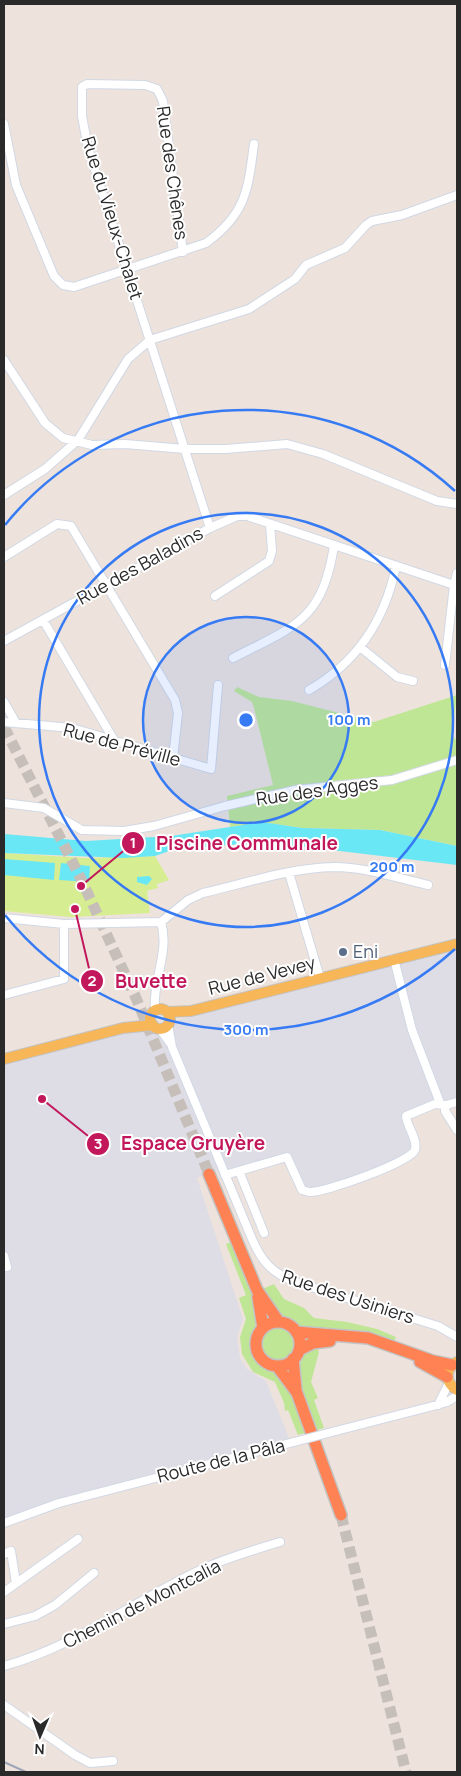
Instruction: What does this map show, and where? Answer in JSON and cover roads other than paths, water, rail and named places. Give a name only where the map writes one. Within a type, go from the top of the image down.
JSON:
[{"type":"highway","points":[[209,1174],[257,1290],[279,1322],[288,1325],[296,1332],[299,1341],[296,1354],[296,1393]]},
{"type":"highway","points":[[257,1290],[263,1328]]},
{"type":"highway","points":[[279,1322],[263,1328],[257,1338],[257,1352],[265,1361],[277,1366],[296,1393],[341,1515]]},
{"type":"highway","points":[[296,1332],[368,1338],[433,1361],[455,1363]]},
{"type":"highway","points":[[277,1366],[320,1341],[356,1343],[399,1354],[451,1383]]},
{"type":"main road","name":"Rue de Vevey","points":[[4,1059],[457,944]]},
{"type":"main road","points":[[451,1383],[455,1363]]},
{"type":"street","name":"Rue des Chênes","points":[[80,94],[82,87],[87,84],[145,85],[156,89],[163,101],[183,252]]},
{"type":"street","name":"Rue du Vieux-Chalet","points":[[80,94],[88,148],[150,340]]},
{"type":"street","points":[[4,124],[16,185],[54,276],[63,285],[74,287],[183,252],[206,243],[222,232],[236,215],[244,200],[250,177],[254,144]]},
{"type":"street","points":[[4,495],[45,469],[78,440],[128,360],[150,340],[216,320],[256,305],[294,279],[306,265],[346,248],[366,225],[372,221],[402,215],[457,195]]},
{"type":"street","name":"Rue des Baladins","points":[[4,641],[210,528],[150,340]]},
{"type":"street","points":[[4,360],[46,423],[63,438],[78,440],[92,445],[125,444],[185,450],[287,444],[323,454],[437,501],[457,504]]},
{"type":"street","points":[[210,528],[237,516],[247,516],[454,586]]},
{"type":"street","points":[[4,557],[57,524],[65,523],[72,526],[175,700],[178,713],[173,758]]},
{"type":"street","points":[[215,596],[269,561],[272,551],[270,524]]},
{"type":"street","points":[[233,658],[287,630],[308,614],[319,599],[328,579],[334,546]]},
{"type":"street","points":[[308,690],[335,672],[360,647],[375,625],[388,597],[396,566]]},
{"type":"street","points":[[445,665],[457,573]]},
{"type":"street","points":[[42,620],[114,740]]},
{"type":"street","points":[[360,647],[397,677],[413,681]]},
{"type":"street","name":"Rue de Préville","points":[[4,722],[72,728],[210,769],[218,685]]},
{"type":"street","points":[[4,702],[16,723]]},
{"type":"street","name":"Rue des Agges","points":[[4,803],[44,808],[82,830],[124,831],[154,826],[225,806],[295,790],[392,780],[457,760]]},
{"type":"street","points":[[4,918],[64,924],[161,922],[188,900],[203,893],[304,869],[336,867],[372,871],[428,885]]},
{"type":"street","points":[[289,873],[320,978]]},
{"type":"street","points":[[160,1020],[164,947],[164,934],[161,922]]},
{"type":"street","points":[[4,995],[64,979],[64,924]]},
{"type":"street","points":[[394,959],[412,1030],[445,1111],[457,1130]]},
{"type":"street","name":"Rue des Usiniers","points":[[160,1020],[257,1251],[266,1265],[275,1273],[295,1282],[438,1326],[457,1337]]},
{"type":"street","points":[[225,1175],[286,1157],[302,1190],[309,1192],[317,1191],[339,1185],[395,1164],[411,1155],[415,1150],[415,1144],[406,1116],[443,1104],[457,1102]]},
{"type":"street","points":[[238,1171],[264,1233]]},
{"type":"street","points":[[4,1256],[6,1267]]},
{"type":"street","points":[[438,1405],[451,1383]]},
{"type":"street","name":"Route de la Pâla","points":[[5,1523],[59,1503],[438,1405],[457,1396]]},
{"type":"street","points":[[4,1592],[78,1539]]},
{"type":"street","name":"Chemin de Montcalia","points":[[4,1666],[52,1650],[199,1570],[240,1554],[280,1542]]},
{"type":"street","points":[[4,1554],[11,1551],[16,1583]]},
{"type":"street","points":[[4,1624],[35,1616],[54,1605],[94,1573]]},
{"type":"street","points":[[4,1705],[75,1755],[90,1763],[113,1761]]},
{"type":"water","points":[[262,822],[302,828],[380,830],[457,846],[457,865],[264,842],[172,850],[155,856],[123,858],[4,853],[4,834],[86,841],[171,836]]},
{"type":"water","points":[[4,859],[55,863],[54,880],[4,875]]},
{"type":"water","points":[[61,863],[90,866],[89,882],[59,880]]},
{"type":"water","points":[[149,876],[152,879],[147,885],[137,882],[137,877]]},
{"type":"tunnel","points":[[4,727],[82,881],[136,998],[209,1174]]},
{"type":"tunnel","points":[[341,1515],[406,1772]]},
{"type":"railway","points":[[4,1762],[26,1772]]},
{"type":"place","name":"Piscine Communale","points":[[81,886]]},
{"type":"place","name":"Buvette","points":[[75,909]]},
{"type":"place","name":"Eni","points":[[343,952]]},
{"type":"place","name":"Espace Gruyère","points":[[42,1099]]}]
